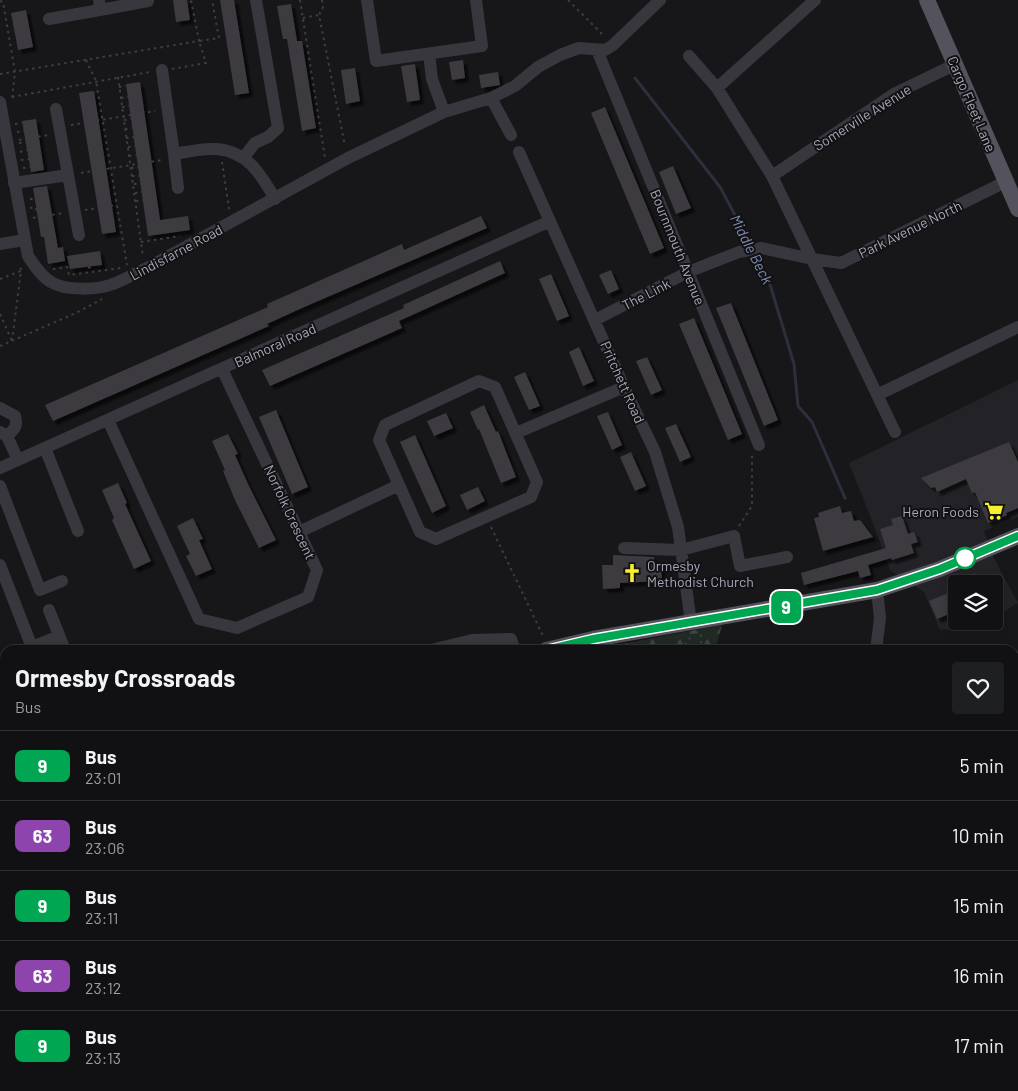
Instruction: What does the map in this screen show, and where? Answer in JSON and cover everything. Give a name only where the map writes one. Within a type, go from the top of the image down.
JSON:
[{"type":"main road","name":"Cargo Fleet Lane","points":[[927,0],[1018,209]]},
{"type":"main road","points":[[566,645],[877,590],[940,569],[1018,536]]},
{"type":"street","points":[[244,157],[255,143],[268,137],[278,128],[256,0]]},
{"type":"street","points":[[367,0],[376,61],[482,46],[476,0]]},
{"type":"street","points":[[613,45],[660,0]]},
{"type":"street","points":[[716,88],[815,0]]},
{"type":"street","points":[[49,19],[100,5],[148,1]]},
{"type":"street","name":"Lindisfarne Road","points":[[3,100],[13,143],[14,183],[28,256],[37,269],[52,282],[67,288],[89,288],[111,285],[145,269],[348,158],[444,112],[491,98],[515,86],[538,67],[560,55],[579,48],[606,50],[613,45]]},
{"type":"street","name":"Bournmouth Avenue","points":[[597,50],[759,445]]},
{"type":"street","points":[[429,54],[432,79],[444,112]]},
{"type":"street","points":[[689,56],[716,88],[772,176],[895,432]]},
{"type":"street","name":"Somerville Avenue","points":[[772,176],[894,94],[956,64]]},
{"type":"street","points":[[162,70],[178,188]]},
{"type":"street","points":[[491,98],[511,135]]},
{"type":"street","points":[[56,109],[79,235]]},
{"type":"street","points":[[174,156],[214,149],[224,150],[244,157],[265,181],[274,199]]},
{"type":"street","name":"Pritchett Road","points":[[518,152],[655,452],[678,528],[696,622]]},
{"type":"street","points":[[14,183],[68,175]]},
{"type":"street","name":"Park Avenue North","points":[[812,259],[841,264],[1005,182]]},
{"type":"street","name":"Balmoral Road","points":[[0,468],[550,222]]},
{"type":"street","points":[[0,244],[24,240]]},
{"type":"street","name":"The Link","points":[[595,320],[688,272],[739,252],[762,248],[812,259]]},
{"type":"street","points":[[877,395],[1018,327]]},
{"type":"street","name":"Norfolk Crescent","points":[[108,420],[198,619],[237,628],[308,597],[317,570],[222,369]]},
{"type":"street","points":[[479,381],[495,387],[516,433],[537,482],[531,497],[436,539],[420,532],[380,440],[385,425],[479,381]]},
{"type":"street","points":[[516,433],[624,387]]},
{"type":"street","points":[[0,408],[15,416],[16,428],[4,434],[18,460]]},
{"type":"street","points":[[45,448],[78,531]]},
{"type":"street","points":[[299,532],[399,485]]},
{"type":"street","points":[[0,486],[40,590],[62,581]]},
{"type":"street","points":[[624,548],[681,550],[734,536],[740,566],[787,556]]},
{"type":"street","points":[[0,564],[30,645]]},
{"type":"street","points":[[877,590],[880,618],[877,645]]},
{"type":"street","points":[[48,610],[63,645]]},
{"type":"street","points":[[40,645],[59,636]]},
{"type":"street","points":[[452,645],[472,640],[511,638],[513,645]]},
{"type":"path","points":[[3,100],[96,81],[206,63],[198,41],[191,0]]},
{"type":"path","points":[[0,74],[219,38],[212,0]]},
{"type":"path","points":[[300,0],[327,170]]},
{"type":"path","points":[[322,0],[323,7],[319,15],[348,158]]},
{"type":"path","points":[[568,0],[613,45]]},
{"type":"path","points":[[303,18],[319,15]]},
{"type":"path","points":[[43,275],[48,270],[67,267],[69,275],[128,267],[96,81],[86,60]]},
{"type":"path","points":[[118,77],[145,269]]},
{"type":"path","points":[[119,87],[126,86]]},
{"type":"path","points":[[94,92],[98,91]]},
{"type":"path","points":[[121,98],[128,97]]},
{"type":"path","points":[[95,102],[100,101]]},
{"type":"path","points":[[122,107],[129,106]]},
{"type":"path","points":[[13,143],[103,119],[168,109]]},
{"type":"path","points":[[97,112],[101,111]]},
{"type":"path","points":[[124,120],[131,119]]},
{"type":"path","points":[[10,125],[22,123]]},
{"type":"path","points":[[125,129],[132,128]]},
{"type":"path","points":[[17,132],[24,131]]},
{"type":"path","points":[[101,136],[105,135]]},
{"type":"path","points":[[126,138],[134,137]]},
{"type":"path","points":[[13,143],[26,142]]},
{"type":"path","points":[[103,145],[107,144]]},
{"type":"path","points":[[128,147],[135,146]]},
{"type":"path","points":[[20,152],[27,150]]},
{"type":"path","points":[[224,150],[221,157],[230,213]]},
{"type":"path","points":[[129,156],[137,155]]},
{"type":"path","points":[[68,175],[111,169],[174,156]]},
{"type":"path","points":[[22,160],[29,159]]},
{"type":"path","points":[[23,168],[30,167]]},
{"type":"path","points":[[131,168],[139,167]]},
{"type":"path","points":[[107,176],[112,175]]},
{"type":"path","points":[[132,176],[140,176]]},
{"type":"path","points":[[108,184],[114,184]]},
{"type":"path","points":[[133,184],[141,184]]},
{"type":"path","points":[[110,192],[115,192]]},
{"type":"path","points":[[134,193],[142,192]]},
{"type":"path","points":[[28,200],[33,199],[35,202]]},
{"type":"path","points":[[111,201],[116,200]]},
{"type":"path","points":[[135,201],[143,200]]},
{"type":"path","points":[[29,208],[35,208],[36,211]]},
{"type":"path","points":[[112,212],[118,211]]},
{"type":"path","points":[[114,220],[120,220]]},
{"type":"path","points":[[115,228],[121,227]]},
{"type":"path","points":[[175,232],[176,237]]},
{"type":"path","points":[[167,233],[167,238]]},
{"type":"path","points":[[158,234],[159,240]]},
{"type":"path","points":[[150,236],[151,241]]},
{"type":"path","points":[[141,242],[183,236]]},
{"type":"path","points":[[58,262],[59,268]]},
{"type":"path","points":[[96,266],[97,271]]},
{"type":"path","points":[[88,267],[91,272]]},
{"type":"path","points":[[79,268],[80,273]]},
{"type":"path","points":[[0,279],[22,271]]},
{"type":"path","points":[[0,346],[76,313],[106,297],[111,285]]},
{"type":"path","points":[[0,314],[12,341]]},
{"type":"path","points":[[734,536],[752,506],[752,452],[759,445]]},
{"type":"path","points":[[487,517],[546,645]]},
{"type":"path","points":[[696,622],[700,645]]},
{"type":"shaded area","points":[[1018,380],[1018,517],[984,531],[995,560],[1018,603],[1003,612],[1003,575],[948,575],[948,629],[940,630],[924,592],[890,570],[849,463]]},
{"type":"green space","points":[[722,625],[716,645],[617,645]]},
{"type":"building","points":[[173,0],[187,0],[190,20],[176,22]]},
{"type":"building","points":[[220,0],[234,0],[249,93],[235,95]]},
{"type":"building","points":[[291,4],[297,41],[302,41],[316,128],[302,131],[287,39],[283,39],[277,6]]},
{"type":"building","points":[[26,10],[33,47],[18,50],[11,13]]},
{"type":"building","points":[[463,60],[465,78],[452,80],[449,62]]},
{"type":"building","points":[[415,64],[420,100],[407,102],[401,66]]},
{"type":"building","points":[[355,68],[360,101],[346,104],[341,70]]},
{"type":"building","points":[[498,72],[500,85],[481,88],[479,75]]},
{"type":"building","points":[[140,82],[160,220],[188,216],[190,230],[148,236],[126,84]]},
{"type":"building","points":[[94,91],[116,232],[102,234],[79,93]]},
{"type":"building","points":[[605,107],[664,248],[650,254],[591,113]]},
{"type":"building","points":[[36,119],[44,170],[31,172],[22,121]]},
{"type":"building","points":[[673,166],[691,208],[676,214],[659,172]]},
{"type":"building","points":[[47,186],[58,248],[63,247],[65,261],[48,264],[44,237],[41,237],[33,188]]},
{"type":"building","points":[[481,216],[487,228],[302,308],[267,324],[269,326],[53,421],[45,405],[268,307],[267,304],[402,244],[404,250]]},
{"type":"building","points":[[100,251],[102,265],[70,269],[67,256]]},
{"type":"building","points":[[500,261],[505,273],[399,321],[402,328],[270,386],[262,370],[404,308],[403,305]]},
{"type":"building","points":[[611,270],[619,289],[608,294],[599,275]]},
{"type":"building","points":[[551,274],[569,316],[557,321],[539,279]]},
{"type":"building","points":[[731,303],[778,420],[764,426],[716,308]]},
{"type":"building","points":[[694,318],[742,434],[728,440],[679,324]]},
{"type":"building","points":[[579,347],[594,381],[583,386],[569,352]]},
{"type":"building","points":[[647,357],[662,390],[651,395],[636,361]]},
{"type":"building","points":[[525,372],[540,406],[529,410],[514,377]]},
{"type":"building","points":[[484,405],[496,432],[498,431],[516,477],[501,483],[470,412]]},
{"type":"building","points":[[276,410],[308,487],[292,494],[259,417]]},
{"type":"building","points":[[608,412],[622,445],[612,450],[597,416]]},
{"type":"building","points":[[446,413],[453,428],[434,436],[427,421]]},
{"type":"building","points":[[676,424],[691,457],[680,462],[665,428]]},
{"type":"building","points":[[228,434],[238,454],[235,455],[248,484],[276,540],[259,548],[235,500],[223,471],[225,470],[212,441]]},
{"type":"building","points":[[415,435],[446,506],[432,513],[400,442]]},
{"type":"building","points":[[1009,442],[1018,462],[1018,508],[988,523],[975,492],[972,493],[966,479],[937,492],[935,487],[931,488],[921,478]]},
{"type":"building","points":[[631,452],[646,486],[635,491],[620,457]]},
{"type":"building","points":[[118,483],[127,503],[125,504],[151,561],[134,569],[112,520],[114,518],[102,490]]},
{"type":"building","points":[[478,487],[485,501],[467,510],[460,495]]},
{"type":"building","points":[[840,506],[842,513],[851,511],[854,521],[860,520],[873,537],[823,551],[814,518],[819,517],[818,513]]},
{"type":"building","points":[[902,516],[908,534],[914,532],[918,542],[911,544],[914,553],[868,565],[871,575],[860,578],[858,571],[804,585],[801,573],[886,548],[880,529],[893,525],[891,519]]},
{"type":"building","points":[[193,518],[203,539],[199,540],[212,569],[196,576],[186,556],[190,554],[177,526]]},
{"type":"building","name":"Ormesby Methodist Church","points":[[613,555],[654,557],[654,564],[661,563],[662,581],[620,583],[620,588],[603,589],[602,565],[613,565]]},
{"type":"building","points":[[948,593],[948,614],[937,619],[929,601]]},
{"type":"waterway","name":"Middle Beck","points":[[635,78],[720,187],[752,247]]},
{"type":"waterway","name":"Middle Beck","points":[[754,253],[769,281],[794,364],[798,406],[812,422],[845,498]]},
{"type":"bus line","name":"9","points":[[567,645],[877,590],[940,569],[1018,536]]},
{"type":"place","name":"Heron Foods","points":[[994,511]]},
{"type":"place","name":"Ormesby Methodist Church","points":[[632,573]]}]
